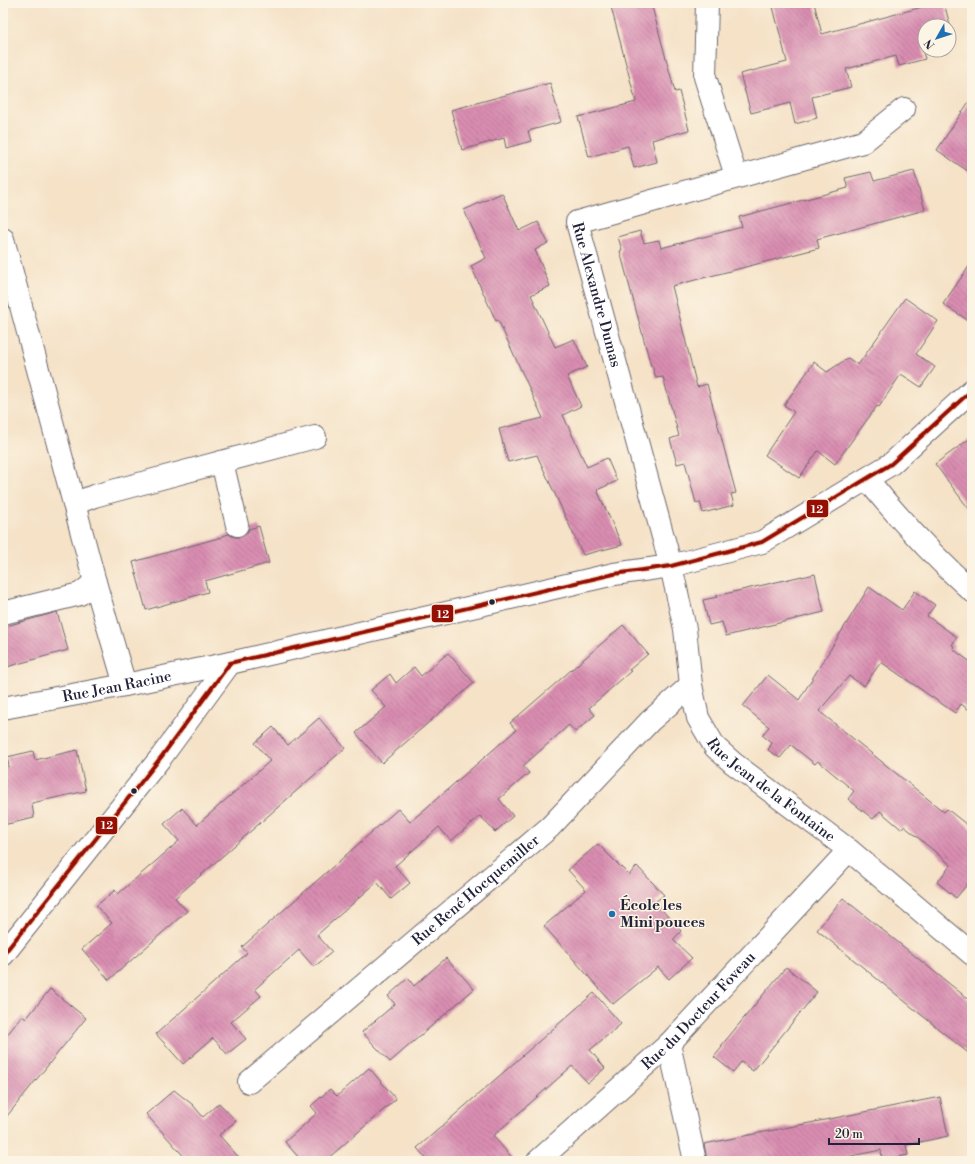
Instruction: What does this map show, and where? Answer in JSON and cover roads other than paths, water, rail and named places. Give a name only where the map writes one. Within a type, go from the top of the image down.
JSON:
[{"type":"street","points":[[708,3],[705,78],[736,176]]},
{"type":"street","name":"Rue Alexandre Dumas","points":[[671,566],[577,222],[736,176],[863,142],[904,109]]},
{"type":"street","points":[[3,239],[95,582],[125,685]]},
{"type":"street","name":"Rue Jean Racine","points":[[3,708],[230,663],[614,574],[671,566],[762,542],[891,464],[972,390]]},
{"type":"street","points":[[74,504],[94,496],[316,437]]},
{"type":"street","points":[[222,462],[237,525]]},
{"type":"street","points":[[867,479],[882,498],[938,560],[972,592]]},
{"type":"street","name":"Rue Jean de la Fontaine","points":[[671,566],[685,629],[691,686],[698,718],[715,747],[733,763],[849,850],[972,954]]},
{"type":"street","points":[[3,613],[80,594],[95,582]]},
{"type":"street","points":[[3,955],[162,756],[230,663]]},
{"type":"street","name":"Rue René Hocquemiller","points":[[249,1082],[550,827],[650,721],[691,686]]},
{"type":"street","name":"Rue du Docteur Foveau","points":[[538,1161],[669,1044],[849,850]]},
{"type":"street","points":[[669,1044],[695,1161]]},
{"type":"place","name":"École les Mini pouces","points":[[612,914]]}]
